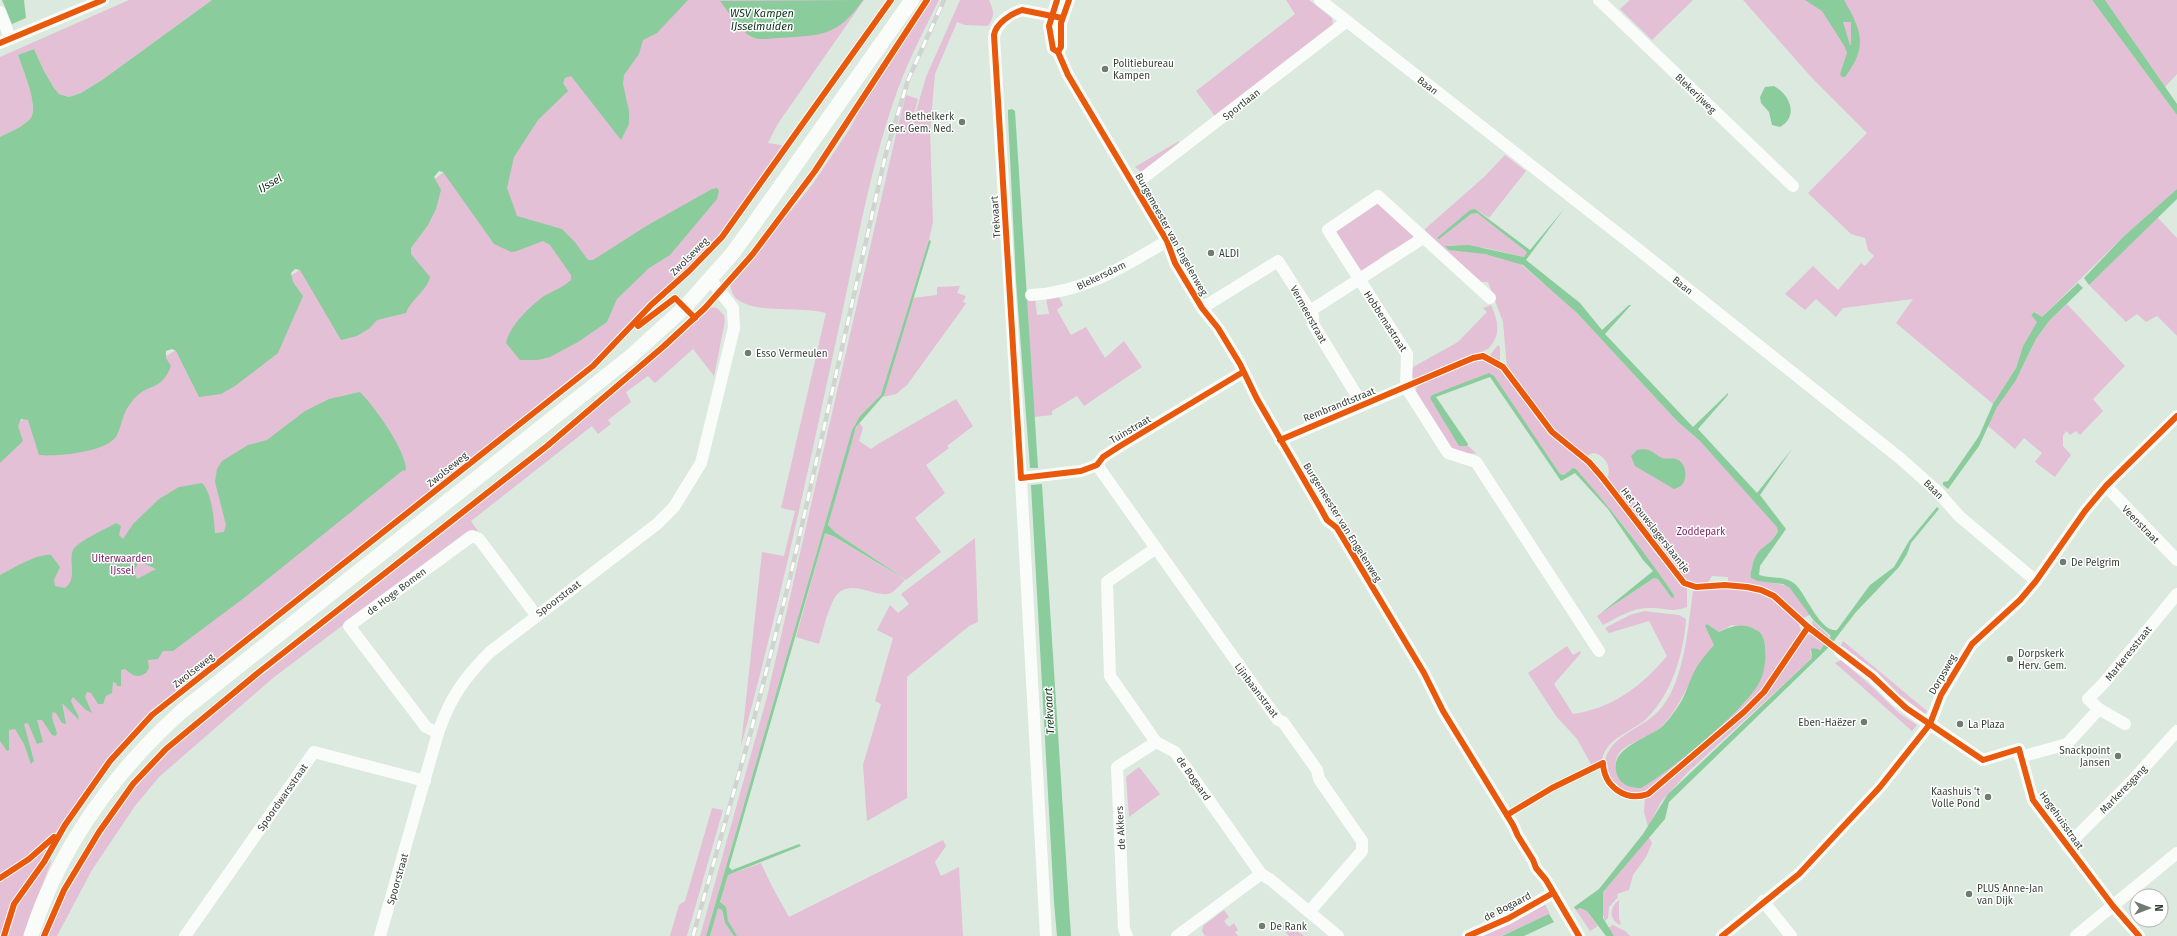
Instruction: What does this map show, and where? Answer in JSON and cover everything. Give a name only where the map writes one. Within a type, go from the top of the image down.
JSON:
[{"type":"main road","points":[[31,936],[44,900],[73,842],[116,778],[157,733],[262,646],[628,358],[684,308],[710,279],[751,228],[912,0]]},
{"type":"street","points":[[0,12],[5,41],[103,0]]},
{"type":"street","points":[[1057,0],[1057,16]]},
{"type":"street","points":[[1057,16],[1069,0]]},
{"type":"street","name":"Baan","points":[[1320,0],[1640,251],[1901,459],[1938,492],[1959,516],[2036,581]]},
{"type":"street","name":"Blekerijweg","points":[[1599,0],[1793,186]]},
{"type":"street","name":"Trekvaart","points":[[1046,936],[1021,478],[994,38],[996,30],[1000,24],[1020,11],[1028,10],[1057,16]]},
{"type":"street","name":"Burgemeester van Engelenweg","points":[[1057,16],[1061,46],[1058,52],[1068,75],[1167,241],[1175,263],[1206,305],[1280,440],[1327,520],[1337,528],[1424,673],[1433,693],[1441,703],[1444,711],[1513,825],[1536,868],[1579,936]]},
{"type":"street","name":"Sportlaan","points":[[1134,185],[1347,21]]},
{"type":"street","name":"Hobbemastraat","points":[[1406,387],[1407,354],[1328,230],[1378,196],[1490,298]]},
{"type":"street","name":"Hobbemastraat","points":[[1310,311],[1423,238]]},
{"type":"street","name":"Blekersdam","points":[[1031,295],[1046,294],[1085,285],[1167,241]]},
{"type":"street","name":"Vermeerstraat","points":[[1206,305],[1278,260],[1313,316],[1313,324],[1362,404]]},
{"type":"street","name":"Spoorstraat","points":[[380,936],[438,733],[447,708],[468,675],[490,652],[536,615],[656,524],[674,507],[701,463],[734,328],[733,308],[710,279]]},
{"type":"street","name":"Tuinstraat","points":[[1021,478],[1081,471],[1097,465],[1103,457],[1120,446],[1243,372]]},
{"type":"street","points":[[1406,387],[1448,453],[1476,462],[1598,651]]},
{"type":"street","name":"Rembrandtstraat","points":[[1280,440],[1362,404],[1406,387]]},
{"type":"street","name":"Dorpsweg","points":[[1722,936],[1763,901],[1799,874],[1880,787],[1930,724],[1940,695],[1966,652],[1983,632],[2020,600],[2036,581],[2085,511],[2106,486],[2177,416]]},
{"type":"street","name":"Lijnbaanstraat","points":[[1097,465],[1226,649],[1313,764],[1317,770],[1319,779],[1362,841],[1362,850],[1309,912]]},
{"type":"street","name":"Veenstraat","points":[[2106,486],[2177,560]]},
{"type":"street","name":"de Hoge Bomen","points":[[438,733],[426,727],[349,626],[472,536],[479,539],[536,615]]},
{"type":"street","name":"de Bogaard","points":[[1156,548],[1106,582],[1110,676],[1156,742],[1175,752],[1261,874],[1271,880],[1338,936]]},
{"type":"street","name":"Markeresstraat","points":[[2099,710],[2088,699],[2103,684],[2177,594]]},
{"type":"street","points":[[1840,652],[1872,676],[1906,708],[1984,760],[2019,749],[2020,756],[2067,744],[2099,710],[2125,724]]},
{"type":"street","name":"Markeresgang","points":[[2067,846],[2132,781],[2177,731]]},
{"type":"street","name":"de Akkers","points":[[1127,936],[1124,929],[1117,766],[1156,742]]},
{"type":"street","name":"Spoordwarsstraat","points":[[185,936],[314,752],[425,781]]},
{"type":"street","name":"Hogehuisstraat","points":[[2020,756],[2033,800],[2113,906],[2139,936]]},
{"type":"street","points":[[2076,936],[2177,853]]},
{"type":"street","points":[[1177,936],[1261,874]]},
{"type":"street","name":"de Bogaard","points":[[1468,936],[1509,918],[1553,893]]},
{"type":"street","points":[[1763,901],[1791,936]]},
{"type":"green space","points":[[129,0],[212,0],[102,80],[81,93],[69,97],[59,94],[54,88],[34,49],[18,55],[32,97],[33,113],[30,119],[24,124],[0,137],[0,57]]},
{"type":"green space","name":"Uiterwaarden IJssel","points":[[659,0],[864,0],[777,125],[768,143],[786,146],[719,236],[689,269],[631,322],[613,346],[593,363],[151,715],[127,737],[101,768],[57,831],[37,851],[0,877],[0,430],[168,355],[292,275],[436,178],[562,80]]},
{"type":"green space","points":[[929,0],[939,0],[903,76],[884,132],[868,191],[792,544],[755,696],[741,746],[762,552],[784,556],[795,511],[781,508],[826,313],[757,307],[747,304],[735,297],[730,284],[812,185],[849,130],[865,100]]},
{"type":"green space","points":[[960,0],[989,0],[993,11],[993,16],[988,26],[965,25],[957,22],[935,74],[930,130],[933,222],[929,240],[881,395],[860,416],[852,430],[706,936],[700,936],[767,697],[906,95],[918,99],[909,131],[910,132],[926,77]]},
{"type":"green space","points":[[1286,0],[1309,0],[1332,18],[1333,25],[1215,116],[1196,91],[1295,14]]},
{"type":"green space","points":[[1630,0],[1693,0],[1652,40],[1620,9]]},
{"type":"green space","points":[[1743,0],[2092,0],[2177,115],[2177,189],[2123,237],[2042,317],[2034,312],[2031,315],[2038,322],[2023,346],[2016,368],[1993,404],[1896,323],[1913,299],[1843,308],[1836,317],[1816,299],[1805,310],[1785,294],[1813,266],[1838,290],[1861,263],[1865,266],[1874,256],[1868,250],[1865,238],[1851,234],[1808,193],[1867,133],[1812,78]]},
{"type":"green space","points":[[2105,0],[2177,0],[2177,74],[2165,87]]},
{"type":"green space","points":[[1179,141],[1179,143],[1143,171],[1140,171],[1135,167]]},
{"type":"green space","name":"Zoddepark","points":[[1505,155],[1526,171],[1489,218],[1475,209],[1438,239],[1471,214],[1477,213],[1527,252],[1524,257],[1486,248],[1447,245],[1518,262],[1577,313],[1677,421],[1700,441],[1778,527],[1774,537],[1758,555],[1752,568],[1751,578],[1788,586],[1795,593],[1810,615],[1803,618],[1777,596],[1761,588],[1728,583],[1728,577],[1712,576],[1707,584],[1690,583],[1680,576],[1607,479],[1609,471],[1605,460],[1594,453],[1585,456],[1551,426],[1507,368],[1503,322],[1488,282],[1476,282],[1425,233],[1425,229],[1484,177]]},
{"type":"green space","points":[[1378,202],[1413,235],[1413,239],[1398,251],[1392,250],[1380,258],[1379,263],[1361,273],[1335,231]]},
{"type":"green space","points":[[2157,217],[2177,238],[2177,336],[2157,316],[2146,322],[2137,314],[2126,322],[2089,285]]},
{"type":"green space","points":[[960,286],[957,293],[966,296],[963,302],[966,303],[965,305],[907,385],[896,394],[883,397],[912,298],[937,295],[937,287]]},
{"type":"green space","points":[[1059,297],[1063,305],[1057,310],[1071,335],[1086,327],[1105,358],[1124,341],[1142,367],[1084,406],[1077,396],[1052,411],[1052,415],[1034,417],[1027,298],[1035,298],[1037,315],[1049,314],[1046,298]]},
{"type":"green space","points":[[2067,304],[2125,366],[2093,399],[2103,411],[2080,435],[2076,431],[2070,435],[2066,431],[2063,436],[2063,446],[2071,455],[2055,477],[2035,462],[2042,453],[2024,438],[2015,449],[1988,426],[1997,407],[2021,370],[2036,339],[2049,321]]},
{"type":"green space","points":[[1491,305],[1497,322],[1497,333],[1488,349],[1415,380],[1411,376],[1413,367],[1458,342],[1487,312],[1483,308]]},
{"type":"green space","points":[[708,307],[717,308],[724,315],[725,321],[714,376],[693,349],[655,383],[648,376],[626,392],[631,402],[608,420],[611,424],[598,434],[592,426],[471,521],[478,531],[468,531],[465,533],[273,678],[159,777],[135,806],[92,870],[57,936],[46,936],[69,886],[102,830],[128,795],[167,751],[225,702],[532,461],[674,340]]},
{"type":"green space","points":[[1498,345],[1500,347],[1500,361],[1489,356]]},
{"type":"green space","points":[[1475,360],[1487,362],[1507,377],[1549,431],[1587,464],[1598,476],[1663,562],[1687,588],[1687,607],[1672,610],[1656,608],[1638,609],[1626,613],[1603,625],[1597,616],[1654,578],[1658,579],[1671,597],[1674,595],[1627,530],[1576,469],[1573,468],[1564,475],[1560,474],[1491,374],[1432,395],[1468,446],[1476,453],[1466,454],[1451,450],[1416,392],[1417,384]]},
{"type":"green space","points":[[956,399],[973,426],[947,446],[949,448],[926,465],[945,493],[915,518],[941,552],[906,580],[836,533],[828,525],[852,437],[859,422],[863,428],[859,441],[871,449]]},
{"type":"green space","points":[[825,533],[835,537],[905,580],[891,593],[884,594],[852,588],[844,589],[838,594],[832,603],[819,644],[796,637]]},
{"type":"green space","points":[[975,538],[978,622],[969,626],[907,677],[907,798],[867,821],[863,765],[881,704],[875,701],[893,638],[877,630],[890,605],[898,613],[909,604],[901,594]]},
{"type":"green space","points":[[1723,587],[1758,592],[1775,601],[1792,614],[1801,624],[1799,626],[1802,632],[1776,673],[1743,711],[1647,793],[1631,795],[1623,792],[1610,781],[1606,774],[1606,757],[1616,742],[1656,714],[1670,695],[1681,667],[1693,591]],"holes":[[[1707,624],[1719,632],[1732,625],[1752,628],[1763,637],[1765,645],[1746,700],[1726,720],[1641,788],[1621,781],[1616,769],[1618,755],[1627,746],[1656,731],[1669,718],[1699,665],[1714,645]]]},
{"type":"green space","points":[[1644,611],[1679,615],[1686,619],[1683,645],[1675,671],[1664,696],[1648,717],[1615,740],[1605,751],[1602,759],[1592,766],[1577,739],[1556,716],[1528,673],[1567,646],[1573,655],[1580,651],[1581,653],[1554,684],[1573,714],[1601,707],[1614,701],[1637,686],[1667,656],[1649,621],[1609,633],[1605,628],[1630,615]]},
{"type":"green space","points":[[1813,621],[1831,638],[1829,640],[1813,625]]},
{"type":"green space","points":[[1814,634],[1825,644],[1818,651],[1814,648],[1810,651],[1812,658],[1687,773],[1661,802],[1648,827],[1644,812],[1645,798],[1735,723],[1759,700],[1806,635]]},
{"type":"green space","points":[[1843,641],[1927,711],[1923,717],[1840,648]]},
{"type":"green space","points":[[1841,660],[1899,713],[1917,725],[1912,731],[1835,663]]},
{"type":"green space","points":[[1139,767],[1160,794],[1129,817],[1126,777]]},
{"type":"green space","points":[[712,808],[723,810],[687,936],[670,936],[679,905],[685,901]]},
{"type":"green space","points":[[1649,837],[1652,843],[1646,857],[1633,875],[1629,890],[1617,894],[1618,897],[1609,907],[1608,918],[1605,921],[1602,911],[1603,892]]},
{"type":"green space","points":[[943,840],[946,846],[935,862],[941,876],[959,867],[963,936],[737,936],[730,927],[720,902],[728,875],[761,863],[789,917]]},
{"type":"green space","points":[[46,849],[47,851],[12,902],[0,936],[0,882]]},
{"type":"green space","points":[[52,859],[24,936],[6,936],[14,913],[24,895]]},
{"type":"green space","points":[[1619,900],[1619,918],[1621,925],[1612,917],[1613,906]]},
{"type":"green space","points":[[1545,904],[1550,914],[1501,936],[1480,936]]},
{"type":"green space","points":[[717,908],[721,908],[725,923],[734,936],[710,936]]},
{"type":"green space","points":[[1580,908],[1587,911],[1598,926],[1590,931],[1576,910]]},
{"type":"green space","points":[[1224,910],[1229,917],[1224,921],[1229,927],[1234,923],[1238,930],[1235,932],[1238,936],[1205,936],[1202,931],[1203,926]]},
{"type":"green space","points":[[1287,923],[1304,936],[1289,936],[1281,927]]},
{"type":"green space","points":[[1613,925],[1625,931],[1630,936],[1614,936],[1608,928]]},
{"type":"water","points":[[2,0],[24,0],[26,18],[12,24]]},
{"type":"water","name":"IJssel","points":[[212,0],[688,0],[657,33],[643,40],[639,54],[624,75],[623,84],[629,111],[629,124],[621,140],[571,76],[565,78],[563,83],[568,91],[538,120],[514,157],[507,188],[517,216],[562,229],[574,241],[588,260],[593,260],[648,225],[712,189],[717,188],[719,191],[717,199],[670,255],[649,268],[617,299],[607,322],[578,342],[550,357],[538,360],[520,360],[506,343],[511,330],[533,305],[544,296],[568,283],[571,280],[571,275],[550,245],[543,241],[511,252],[494,244],[443,172],[439,171],[434,177],[441,190],[436,209],[428,225],[411,248],[411,254],[430,277],[426,287],[411,303],[406,313],[377,320],[370,328],[357,336],[341,340],[300,270],[295,269],[291,273],[293,282],[303,296],[278,353],[235,386],[221,394],[199,397],[176,351],[172,349],[166,351],[166,358],[171,366],[167,374],[163,380],[145,390],[134,399],[123,417],[117,435],[112,441],[104,446],[81,452],[57,455],[39,455],[28,420],[21,419],[18,426],[23,441],[0,463],[0,137],[27,122],[33,113],[32,97],[18,55],[34,49],[54,88],[59,94],[69,97],[81,93],[102,80]]},
{"type":"water","name":"WSV Kampen IJsselmuiden","points":[[863,0],[845,21],[827,32],[807,36],[762,39],[752,37],[742,30],[720,1]]},
{"type":"water","points":[[1805,0],[1844,0],[1855,21],[1860,39],[1860,48],[1857,57],[1845,77],[1842,77],[1840,74],[1847,53],[1845,47],[1822,11]],"holes":[[[1843,22],[1851,22],[1851,45],[1850,45]]]},
{"type":"water","points":[[2092,0],[2105,0],[2177,104],[2177,115]]},
{"type":"water","points":[[1774,86],[1780,90],[1788,100],[1791,112],[1786,122],[1780,127],[1772,125],[1769,112],[1761,103],[1760,97],[1765,87]]},
{"type":"water","points":[[1012,109],[1015,111],[1038,468],[1030,468],[1016,281],[1008,116],[1008,110]]},
{"type":"water","points":[[2177,189],[2177,199],[2089,285],[2084,278],[2123,237]]},
{"type":"water","points":[[1475,209],[1530,250],[1564,209],[1526,260],[1580,303],[1602,330],[1629,305],[1631,305],[1605,334],[1693,427],[1728,393],[1728,395],[1698,429],[1757,493],[1792,449],[1760,495],[1786,529],[1760,566],[1759,575],[1789,580],[1797,586],[1825,626],[1837,630],[1870,585],[1894,567],[1909,541],[1937,507],[1939,509],[1911,543],[1907,554],[1899,567],[1856,612],[1829,647],[1669,802],[1665,819],[1603,892],[1603,918],[1614,936],[1606,936],[1587,911],[1580,908],[1576,910],[1574,907],[1599,889],[1643,834],[1668,794],[1812,658],[1811,649],[1814,648],[1820,650],[1831,636],[1814,621],[1790,588],[1783,584],[1758,581],[1751,578],[1754,560],[1760,551],[1774,537],[1778,531],[1777,527],[1700,441],[1677,421],[1577,313],[1523,265],[1485,254],[1449,250],[1445,246],[1469,245],[1524,257],[1527,252],[1477,213],[1471,214],[1439,239],[1437,238],[1470,210]]},
{"type":"water","points":[[929,240],[931,241],[884,395],[856,427],[828,525],[836,533],[906,580],[835,537],[825,533],[729,867],[732,870],[799,844],[801,846],[728,875],[720,902],[726,907],[728,921],[737,936],[734,936],[725,923],[722,910],[718,908],[710,936],[706,936],[852,430],[860,416],[881,395]]},
{"type":"water","points":[[2078,283],[2083,288],[2049,321],[2036,339],[2016,380],[1997,407],[1979,446],[1948,489],[1943,485],[1943,482],[1948,481],[1979,436],[1993,404],[2016,368],[2023,346],[2037,322],[2031,315],[2034,312],[2042,317]]},
{"type":"water","points":[[1489,373],[1494,376],[1560,474],[1564,475],[1573,468],[1576,469],[1639,546],[1674,595],[1674,598],[1671,597],[1658,579],[1654,578],[1600,614],[1653,571],[1643,560],[1608,509],[1575,473],[1561,481],[1490,377],[1436,397],[1468,444],[1467,446],[1459,446],[1430,398],[1432,395]]},
{"type":"water","points":[[360,392],[373,407],[395,440],[405,461],[406,470],[402,471],[244,598],[173,651],[163,651],[158,659],[148,660],[149,668],[146,673],[137,676],[125,669],[121,670],[121,686],[117,686],[116,683],[113,682],[112,693],[106,696],[103,704],[98,704],[91,693],[87,692],[85,697],[92,713],[86,710],[73,697],[71,700],[79,720],[62,703],[66,724],[62,723],[56,713],[53,712],[52,715],[57,734],[55,736],[52,735],[42,720],[37,720],[43,742],[37,744],[28,723],[24,724],[34,761],[31,764],[24,744],[15,729],[9,730],[9,750],[7,751],[0,741],[0,575],[39,556],[51,555],[60,567],[54,580],[55,586],[65,588],[71,580],[71,559],[73,550],[80,543],[116,523],[121,526],[119,535],[123,539],[133,524],[159,499],[179,487],[202,483],[210,500],[215,533],[224,532],[226,525],[215,482],[217,469],[222,461],[248,445],[267,440],[305,411],[329,399]],"holes":[[[139,561],[156,569],[137,579],[134,571]]]},
{"type":"water","points":[[1645,449],[1662,458],[1674,459],[1681,462],[1685,471],[1685,479],[1682,485],[1674,489],[1635,466],[1631,456],[1637,450]]},
{"type":"water","points":[[1042,484],[1071,936],[1057,936],[1054,902],[1031,485]]},
{"type":"water","points":[[1707,624],[1719,632],[1728,628],[1747,626],[1760,633],[1765,643],[1765,656],[1764,669],[1760,681],[1740,707],[1724,723],[1670,768],[1641,788],[1626,785],[1619,779],[1616,769],[1616,761],[1620,754],[1627,748],[1662,727],[1677,708],[1696,668],[1714,645],[1705,626]]},
{"type":"water","points":[[1549,914],[1554,922],[1524,936],[1502,936]]},
{"type":"railway","points":[[693,936],[751,731],[790,578],[886,153],[908,80],[944,0]]},
{"type":"cycle path","points":[[0,43],[103,0]]},
{"type":"cycle path","name":"Zwolseweg","points":[[4,936],[14,904],[44,862],[65,825],[110,761],[152,715],[593,366],[651,305],[689,271],[722,237],[891,0]]},
{"type":"cycle path","points":[[44,936],[64,890],[99,832],[133,784],[166,749],[259,672],[547,446],[664,346],[705,308],[752,255],[815,171],[927,0]]},
{"type":"cycle path","points":[[1057,0],[1049,26],[1053,49],[1058,52],[1068,75],[1167,241],[1175,263],[1202,308],[1218,328],[1240,364],[1257,399],[1327,520],[1337,528],[1424,673],[1443,711],[1513,825],[1536,868],[1546,880],[1579,936]]},
{"type":"cycle path","points":[[1058,52],[1061,47],[1061,23],[1069,0]]},
{"type":"cycle path","points":[[1062,18],[1022,10],[1013,14],[1001,23],[994,35],[1021,478],[1081,471],[1097,465],[1103,457],[1120,446],[1243,372]]},
{"type":"cycle path","points":[[638,326],[675,298],[695,318]]},
{"type":"cycle path","name":"Het Touwslagerslaantje","points":[[1280,440],[1473,358],[1483,356],[1503,367],[1552,432],[1589,462],[1602,477],[1684,583],[1696,587],[1725,585],[1747,587],[1761,590],[1774,596],[1808,627],[1872,676],[1906,708],[1983,760],[2019,749],[2033,800],[2113,906],[2139,936]]},
{"type":"cycle path","points":[[1722,936],[1799,874],[1880,787],[1930,724],[1941,695],[1972,644],[2020,600],[2036,581],[2085,511],[2106,486],[2177,416]]},
{"type":"cycle path","points":[[1507,815],[1552,788],[1603,763],[1604,772],[1607,779],[1618,790],[1624,794],[1632,796],[1648,794],[1744,712],[1764,692],[1808,627]]},
{"type":"cycle path","points":[[0,878],[29,859],[54,837]]},
{"type":"cycle path","points":[[1468,936],[1509,918],[1553,893]]},
{"type":"place","name":"Politiebureau Kampen","points":[[1105,69]]},
{"type":"place","name":"Bethelkerk Ger. Gem. Ned.","points":[[962,122]]},
{"type":"place","name":"ALDI","points":[[1211,253]]},
{"type":"place","name":"Esso Vermeulen","points":[[748,353]]},
{"type":"place","name":"De Pelgrim","points":[[2063,562]]},
{"type":"place","name":"Dorpskerk Herv. Gem.","points":[[2010,659]]},
{"type":"place","name":"Eben-Haëzer","points":[[1864,722]]},
{"type":"place","name":"La Plaza","points":[[1960,724]]},
{"type":"place","name":"Snackpoint Jansen","points":[[2118,756]]},
{"type":"place","name":"Kaashuis 't Volle Pond","points":[[1988,797]]},
{"type":"place","name":"PLUS Anne-Jan van Dijk","points":[[1969,894]]},
{"type":"place","name":"De Rank","points":[[1262,926]]}]
